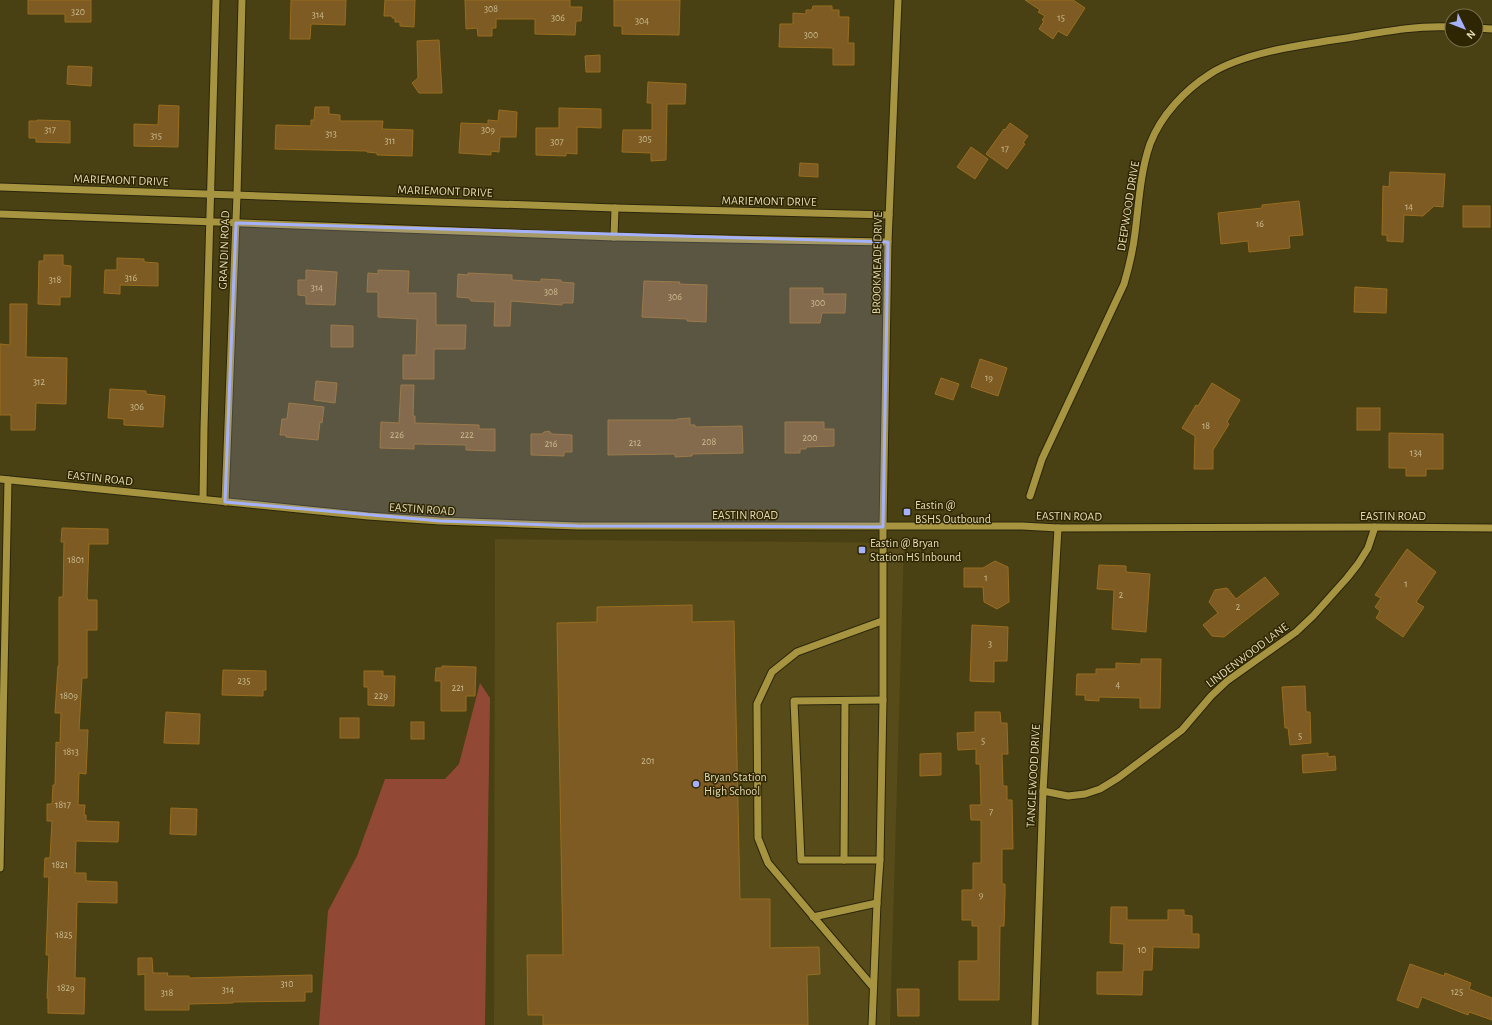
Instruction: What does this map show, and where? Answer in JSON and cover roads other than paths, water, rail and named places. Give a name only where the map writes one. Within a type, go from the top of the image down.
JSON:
[{"type":"street","name":"GRANDIN ROAD","points":[[203,500],[209,222],[216,0]]},
{"type":"street","name":"GRANDIN ROAD","points":[[225,502],[237,195],[242,0]]},
{"type":"street","name":"BROOKMEADE DRIVE","points":[[872,1025],[880,860],[883,700],[883,527],[888,242],[898,0]]},
{"type":"street","name":"DEEPWOOD DRIVE","points":[[1030,496],[1042,460],[1124,284],[1135,234],[1142,175],[1150,143],[1176,102],[1194,86],[1211,74],[1235,62],[1276,51],[1345,38],[1400,29],[1444,26]]},
{"type":"street","name":"MARIEMONT DRIVE","points":[[0,188],[615,208],[889,215]]},
{"type":"street","points":[[614,237],[615,208]]},
{"type":"street","points":[[0,214],[614,237],[888,242]]},
{"type":"street","name":"EASTIN ROAD","points":[[0,479],[368,516],[440,521],[578,526],[1492,528]]},
{"type":"street","points":[[0,868],[8,480]]},
{"type":"street","name":"LINDENWOOD LANE","points":[[1043,791],[1068,796],[1085,794],[1100,789],[1118,778],[1182,730],[1211,696],[1227,681],[1296,632],[1313,616],[1358,564],[1368,548],[1374,527]]},
{"type":"street","name":"TANGLEWOOD DRIVE","points":[[1035,1025],[1043,791],[1058,528]]},
{"type":"street","points":[[873,988],[768,863],[758,838],[757,704],[772,672],[796,652],[882,621]]},
{"type":"street","points":[[880,860],[801,860],[794,701],[845,702],[883,700]]},
{"type":"street","points":[[844,860],[845,702]]},
{"type":"street","points":[[813,917],[877,903]]},
{"type":"place","name":"Eastin @ BSHS Outbound","points":[[907,512]]},
{"type":"place","name":"Eastin @ Bryan Station HS Inbound","points":[[862,550]]},
{"type":"place","name":"Bryan Station High School","points":[[696,784]]}]
